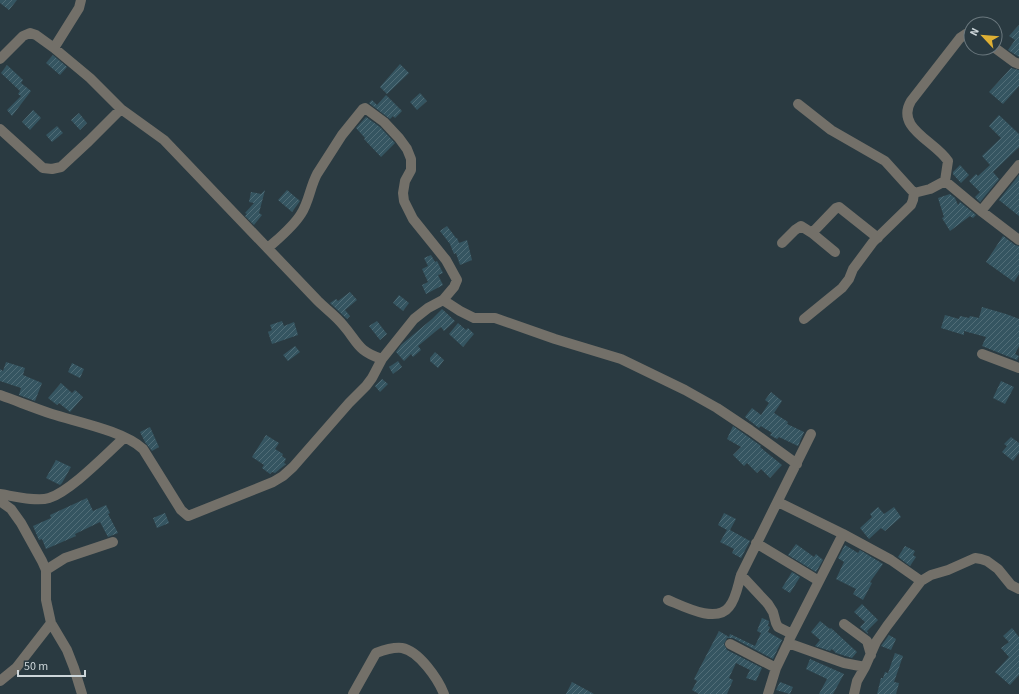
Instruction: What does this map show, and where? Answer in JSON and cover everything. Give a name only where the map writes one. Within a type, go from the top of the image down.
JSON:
[{"type":"street","points":[[54,48],[79,8],[81,0]]},
{"type":"street","points":[[0,59],[23,36],[30,33],[36,35],[54,48],[90,78],[121,109],[164,140],[343,325],[358,345],[369,354],[382,359]]},
{"type":"street","points":[[945,181],[948,161],[938,150],[910,126],[906,111],[911,101],[963,36]]},
{"type":"street","points":[[1003,54],[1019,64]]},
{"type":"street","points":[[798,104],[831,130],[885,162],[914,193]]},
{"type":"street","points":[[0,129],[43,168],[52,169],[61,167],[90,141],[121,109]]},
{"type":"street","points":[[0,395],[52,414],[98,427],[133,442],[142,449],[181,510],[188,516],[273,482],[293,467],[349,403],[366,386],[382,359],[414,319],[428,308],[443,300],[454,287],[457,280],[446,260],[413,219],[404,201],[403,193],[405,182],[411,170],[412,159],[407,149],[384,122],[367,109],[363,109],[342,135],[313,180],[309,197],[301,215],[268,248]]},
{"type":"street","points":[[981,211],[1019,165]]},
{"type":"street","points":[[914,193],[930,189],[945,181]]},
{"type":"street","points":[[945,181],[1019,240]]},
{"type":"street","points":[[804,319],[842,288],[849,279],[853,269],[878,238],[911,205],[914,193]]},
{"type":"street","points":[[812,233],[836,208],[839,207],[878,238]]},
{"type":"street","points":[[782,243],[801,226],[835,252]]},
{"type":"street","points":[[443,300],[460,312],[474,318],[495,318],[621,359],[685,390],[717,408],[797,464]]},
{"type":"street","points":[[982,354],[1019,368]]},
{"type":"street","points":[[668,600],[705,614],[723,612],[730,607],[733,602],[741,575],[811,434]]},
{"type":"street","points":[[0,494],[40,499],[49,498],[70,486],[124,438]]},
{"type":"street","points":[[0,501],[11,509],[21,523],[46,570],[46,600],[51,623],[74,668],[82,694]]},
{"type":"street","points":[[778,502],[843,534],[891,560],[921,581]]},
{"type":"street","points":[[770,693],[776,668],[843,534]]},
{"type":"street","points":[[46,570],[65,558],[113,542]]},
{"type":"street","points":[[756,543],[819,582]]},
{"type":"street","points":[[854,694],[857,682],[879,637],[921,581],[930,575],[948,570],[975,558],[988,561],[998,569],[1011,585],[1019,589]]},
{"type":"street","points":[[741,575],[768,604],[773,612],[776,624],[790,639],[844,663],[865,667]]},
{"type":"street","points":[[0,681],[16,668],[51,623]]},
{"type":"street","points":[[844,624],[867,640],[871,655]]},
{"type":"street","points":[[730,644],[776,668]]},
{"type":"street","points":[[353,694],[376,652],[391,648],[402,648],[419,658],[426,665],[444,694]]},
{"type":"building","points":[[0,0],[17,0],[9,10],[0,3]]},
{"type":"building","points":[[1019,25],[1019,57],[1008,50],[1015,40],[1009,36]]},
{"type":"building","points":[[53,55],[67,67],[60,75],[46,63]]},
{"type":"building","points":[[400,64],[409,73],[387,94],[380,87]]},
{"type":"building","points":[[7,65],[23,80],[21,83],[31,91],[12,116],[7,110],[21,96],[18,94],[20,91],[1,73]]},
{"type":"building","points":[[1011,68],[1019,70],[1019,86],[1003,104],[989,92]]},
{"type":"building","points":[[420,93],[427,101],[417,110],[410,102]]},
{"type":"building","points":[[386,95],[402,111],[395,118],[393,116],[390,119],[369,103],[372,100],[377,105]]},
{"type":"building","points":[[33,110],[41,118],[30,130],[22,122]]},
{"type":"building","points":[[79,113],[87,123],[80,130],[71,120]]},
{"type":"building","points":[[999,115],[1019,134],[1019,147],[993,172],[999,179],[980,202],[975,197],[980,192],[969,181],[976,174],[978,176],[990,165],[982,156],[1001,138],[989,126]]},
{"type":"building","points":[[366,117],[380,127],[395,143],[381,157],[356,128]]},
{"type":"building","points":[[57,126],[63,133],[52,142],[46,135]]},
{"type":"building","points":[[960,165],[969,175],[961,183],[953,174],[953,172]]},
{"type":"building","points":[[1019,175],[1019,216],[999,200]]},
{"type":"building","points":[[265,190],[259,213],[262,215],[254,225],[245,216],[247,214],[245,213],[254,203],[249,202],[251,192],[261,194]]},
{"type":"building","points":[[287,190],[300,201],[292,212],[278,200]]},
{"type":"building","points":[[950,194],[955,198],[958,205],[960,202],[976,215],[973,218],[970,216],[950,231],[942,218],[944,217],[938,198]]},
{"type":"building","points":[[447,226],[457,238],[459,243],[467,240],[472,260],[460,265],[456,253],[454,254],[450,244],[440,231]]},
{"type":"building","points":[[1003,236],[1015,245],[1019,246],[1019,274],[1014,282],[986,262]]},
{"type":"building","points":[[431,255],[435,262],[437,261],[443,273],[438,275],[443,285],[426,294],[422,285],[428,282],[422,269],[428,266],[424,258]]},
{"type":"building","points":[[350,292],[357,300],[345,310],[350,316],[347,319],[330,303],[336,299],[338,301]]},
{"type":"building","points":[[399,295],[409,303],[403,311],[393,303]]},
{"type":"building","points":[[982,307],[1019,319],[1019,346],[1015,354],[1019,356],[1017,360],[982,346],[986,337],[964,331],[964,335],[941,328],[945,315],[959,319],[960,316],[979,318]]},
{"type":"building","points":[[442,309],[455,321],[444,331],[441,327],[418,346],[421,350],[413,357],[411,354],[404,361],[396,352],[401,345]]},
{"type":"building","points":[[282,321],[284,326],[294,322],[298,335],[272,344],[268,332],[272,330],[270,325]]},
{"type":"building","points":[[377,321],[387,334],[380,340],[369,326]]},
{"type":"building","points":[[458,323],[466,330],[468,328],[474,334],[463,347],[449,334]]},
{"type":"building","points":[[295,346],[300,352],[288,361],[283,355]]},
{"type":"building","points":[[435,352],[444,360],[438,368],[430,361],[430,358]]},
{"type":"building","points":[[398,361],[402,367],[393,374],[389,367]]},
{"type":"building","points":[[6,362],[25,368],[23,375],[42,383],[35,401],[19,395],[21,388],[0,381],[0,369],[3,371]]},
{"type":"building","points":[[72,363],[84,369],[80,378],[68,372]]},
{"type":"building","points":[[382,379],[388,384],[380,392],[375,386]]},
{"type":"building","points":[[1001,381],[1014,387],[1005,404],[993,398]]},
{"type":"building","points":[[61,383],[72,393],[75,390],[83,397],[70,412],[59,403],[57,405],[48,398]]},
{"type":"building","points":[[771,392],[782,401],[774,413],[788,422],[787,424],[804,432],[798,446],[779,437],[777,439],[770,435],[772,433],[761,426],[759,428],[745,417],[752,408],[761,415],[769,403],[765,400]]},
{"type":"building","points":[[733,426],[761,446],[760,447],[782,465],[770,478],[761,469],[757,473],[747,463],[744,466],[733,455],[741,447],[727,439]]},
{"type":"building","points":[[150,427],[159,447],[152,451],[140,432]]},
{"type":"building","points":[[266,435],[279,443],[275,449],[283,454],[282,456],[286,459],[284,463],[286,464],[275,473],[272,472],[270,474],[262,468],[264,465],[252,457]]},
{"type":"building","points":[[1011,437],[1019,443],[1019,453],[1013,461],[1002,452],[1007,446],[1004,444]]},
{"type":"building","points":[[56,460],[71,467],[60,485],[46,478]]},
{"type":"building","points":[[87,498],[93,511],[106,505],[110,513],[108,514],[118,533],[108,537],[100,522],[75,534],[76,536],[46,549],[42,539],[39,540],[33,526],[51,518],[50,515]]},
{"type":"building","points":[[878,507],[884,514],[894,507],[901,517],[885,531],[881,528],[869,539],[860,528],[872,517],[870,514]]},
{"type":"building","points":[[165,513],[169,523],[157,528],[153,518]]},
{"type":"building","points":[[724,513],[736,519],[730,530],[750,541],[741,558],[732,553],[734,549],[720,542],[727,530],[718,525]]},
{"type":"building","points":[[796,544],[814,557],[816,554],[823,560],[816,572],[788,555]]},
{"type":"building","points":[[845,545],[858,553],[860,550],[883,564],[870,582],[872,583],[863,600],[853,594],[856,589],[836,579],[844,562],[838,558]]},
{"type":"building","points":[[905,546],[915,551],[913,555],[916,557],[910,566],[898,557]]},
{"type":"building","points":[[792,572],[800,577],[790,593],[782,588]]},
{"type":"building","points":[[862,604],[878,620],[867,631],[868,634],[860,627],[865,622],[854,612]]},
{"type":"building","points":[[762,618],[769,621],[768,626],[770,627],[768,632],[782,640],[773,659],[733,638],[727,638],[724,644],[727,650],[762,668],[756,681],[746,678],[750,670],[736,663],[729,678],[733,680],[727,694],[699,694],[692,690],[697,681],[694,679],[719,631],[729,637],[730,634],[755,646],[761,633],[757,631]]},
{"type":"building","points":[[820,621],[830,629],[831,628],[857,652],[852,658],[836,653],[832,649],[830,651],[815,646],[820,640],[811,632]]},
{"type":"building","points":[[1012,628],[1019,637],[1019,675],[1010,685],[995,672],[1009,657],[1001,648],[1009,642],[1003,636]]},
{"type":"building","points":[[889,635],[896,639],[891,650],[881,646]]},
{"type":"building","points":[[895,653],[903,656],[894,682],[899,683],[896,694],[877,694],[881,678],[883,678],[885,672],[888,673]]},
{"type":"building","points":[[810,659],[844,674],[833,694],[819,694],[827,679],[806,669]]},
{"type":"building","points":[[572,682],[594,694],[566,694]]},
{"type":"building","points":[[780,682],[793,687],[790,694],[776,690]]}]
